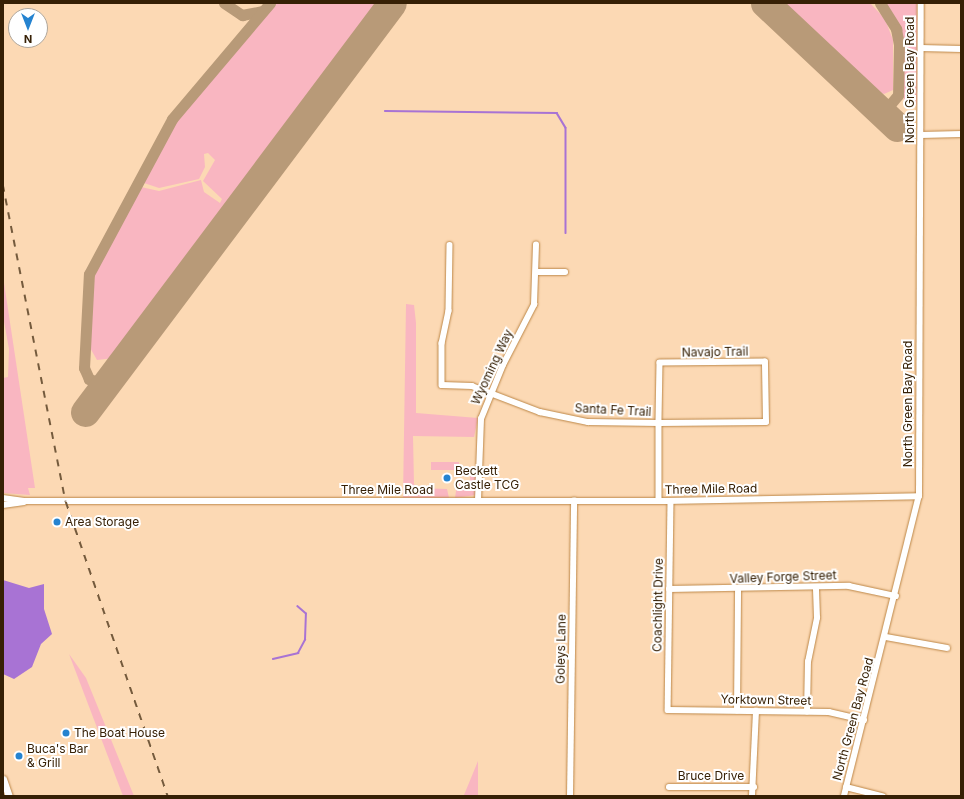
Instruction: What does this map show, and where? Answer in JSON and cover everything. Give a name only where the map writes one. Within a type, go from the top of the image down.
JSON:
[{"type":"main road","points":[[3,779],[9,796]]},
{"type":"street","name":"North Green Bay Road","points":[[844,796],[886,637],[919,496],[921,3]]},
{"type":"street","points":[[921,48],[961,49]]},
{"type":"street","points":[[920,135],[961,134]]},
{"type":"street","name":"Santa Fe Trail","points":[[450,245],[449,311],[442,343],[442,384],[472,386],[525,407],[572,420],[659,423],[766,422]]},
{"type":"street","name":"Wyoming Way","points":[[478,501],[479,428],[491,393],[534,305],[536,245]]},
{"type":"street","points":[[536,272],[565,272]]},
{"type":"street","name":"Navajo Trail","points":[[659,423],[660,363],[765,362],[766,422]]},
{"type":"street","points":[[659,423],[659,502]]},
{"type":"street","name":"Three Mile Road","points":[[3,498],[24,501],[659,502],[919,496]]},
{"type":"street","name":"Three Mile Road","points":[[3,505],[24,501]]},
{"type":"street","name":"Goleys Lane","points":[[570,796],[574,501]]},
{"type":"street","name":"Coachlight Drive","points":[[668,710],[671,501]]},
{"type":"street","name":"Valley Forge Street","points":[[669,589],[738,590],[849,586],[896,596]]},
{"type":"street","points":[[807,712],[808,662],[817,618],[816,588]]},
{"type":"street","points":[[737,711],[738,590]]},
{"type":"street","points":[[886,637],[947,648]]},
{"type":"street","name":"Yorktown Street","points":[[668,710],[807,712],[864,720]]},
{"type":"street","points":[[752,796],[754,787],[756,711]]},
{"type":"street","name":"Bruce Drive","points":[[669,787],[754,787]]},
{"type":"street","points":[[846,787],[882,796]]},
{"type":"shaded area","points":[[277,3],[381,3],[114,358],[97,360],[89,346],[91,286],[98,267],[141,187],[159,191],[201,180],[204,192],[220,203],[222,199],[203,181],[215,160],[208,153],[204,154],[205,167],[199,179],[159,188],[144,183],[179,118]]},
{"type":"shaded area","points":[[777,3],[870,3],[885,19],[893,40],[893,90],[884,94],[867,88]]},
{"type":"shaded area","points":[[884,3],[917,3],[917,104],[914,108],[904,105],[902,33]]},
{"type":"shaded area","points":[[3,276],[35,488],[28,488],[30,495],[3,493],[3,378],[8,377],[9,349],[3,316]]},
{"type":"shaded area","points":[[406,304],[414,305],[416,323],[416,413],[478,418],[474,437],[413,436],[414,484],[417,488],[447,489],[449,498],[403,498]]},
{"type":"shaded area","points":[[431,462],[459,462],[459,470],[431,470]]},
{"type":"shaded area","points":[[470,470],[476,472],[476,495],[455,498],[457,484],[470,484]]},
{"type":"shaded area","points":[[3,580],[29,588],[44,584],[44,609],[52,634],[41,644],[32,667],[14,679],[3,674]]},
{"type":"shaded area","points":[[69,654],[86,678],[134,796],[123,796]]},
{"type":"shaded area","points":[[478,761],[478,796],[463,796],[464,795]]},
{"type":"waterway","points":[[385,111],[557,113],[566,128],[566,233]]},
{"type":"waterway","points":[[273,659],[298,653],[305,640],[306,614],[298,607]]},
{"type":"taxiway","points":[[224,3],[242,15],[262,11]]},
{"type":"taxiway","points":[[106,384],[89,379],[84,368],[89,274],[172,119],[270,3]]},
{"type":"taxiway","points":[[880,3],[896,29],[899,45],[898,95],[882,114]]},
{"type":"runway","points":[[85,412],[392,3]]},
{"type":"runway","points":[[765,3],[897,127]]},
{"type":"railway","points":[[3,185],[66,502],[168,796]]},
{"type":"place","name":"Beckett Castle TCG","points":[[447,478]]},
{"type":"place","name":"Area Storage","points":[[57,522]]},
{"type":"place","name":"The Boat House","points":[[66,733]]},
{"type":"place","name":"Buca's Bar & Grill","points":[[19,756]]}]
